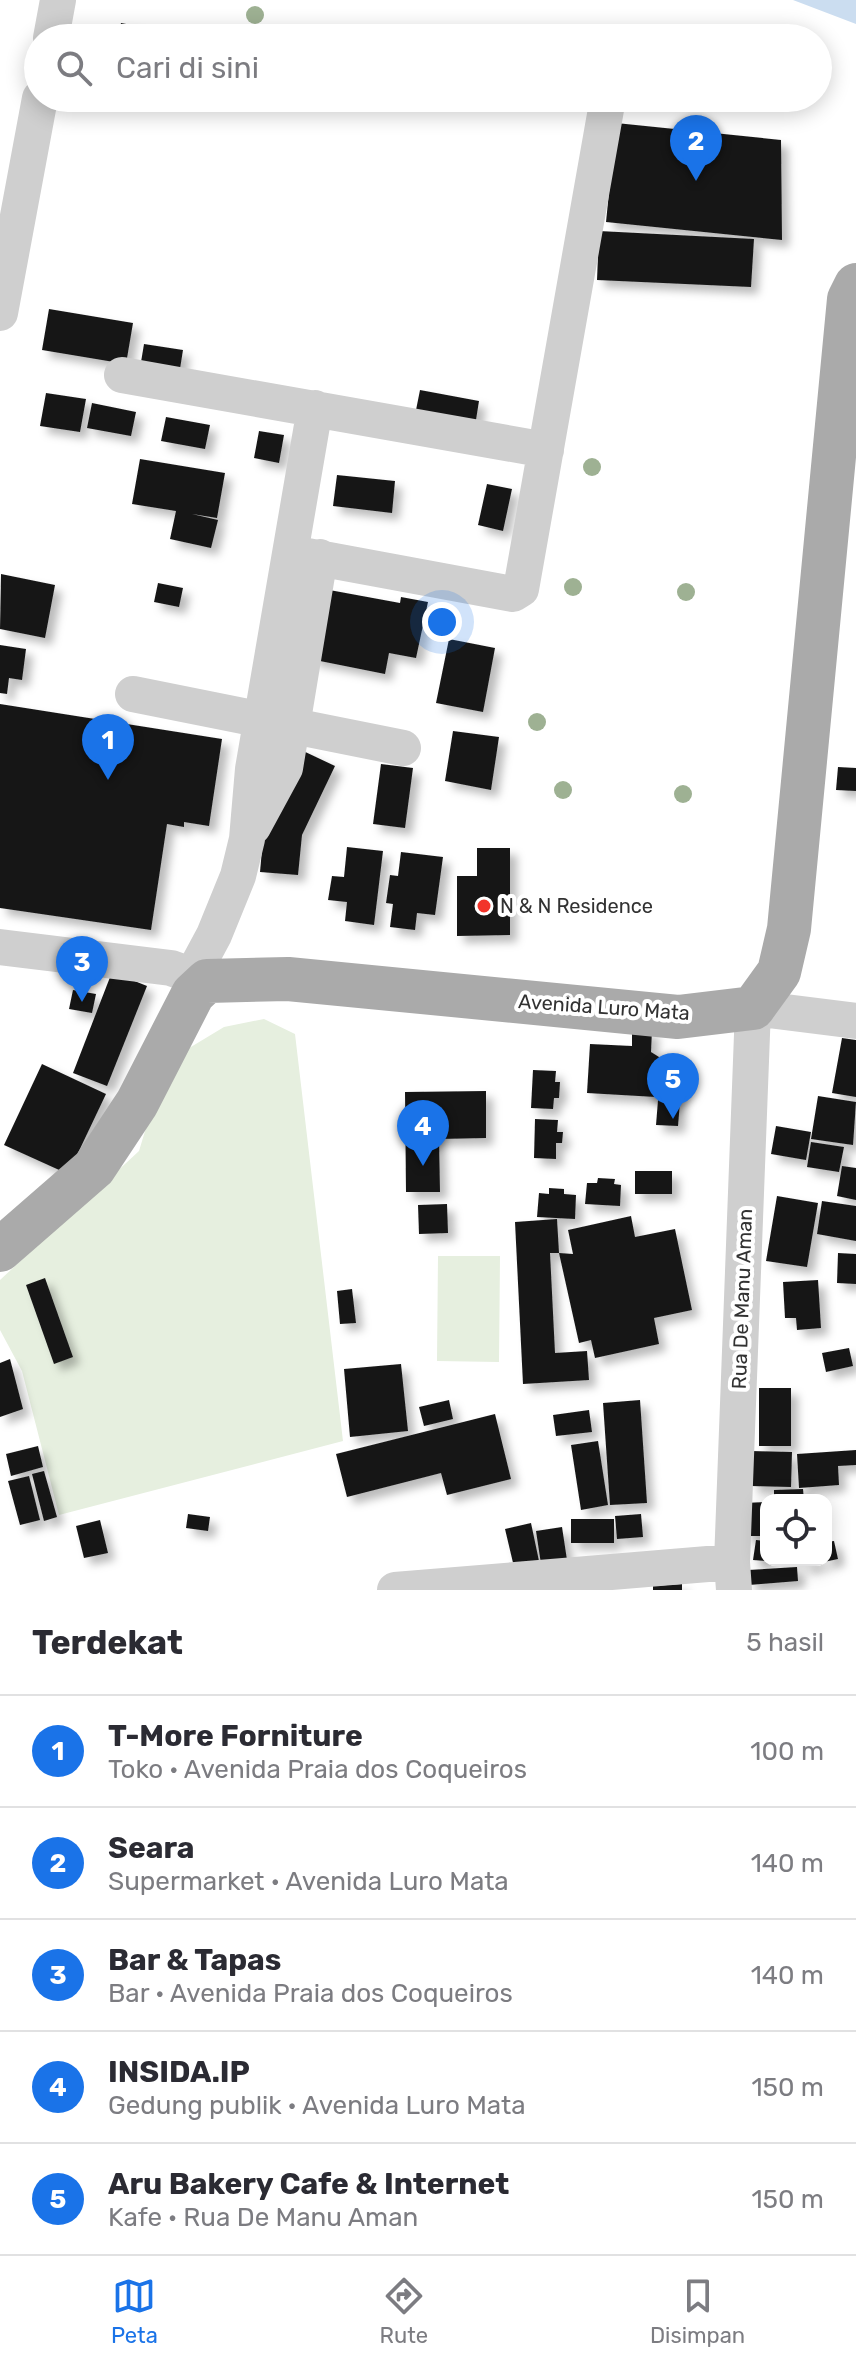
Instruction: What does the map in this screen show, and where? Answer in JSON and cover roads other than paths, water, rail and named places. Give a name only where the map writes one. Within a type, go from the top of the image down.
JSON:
[{"type":"main road","points":[[753,1008],[779,972],[789,929],[849,299],[856,285]]},
{"type":"main road","points":[[0,1250],[94,1168],[137,1103],[199,978]]},
{"type":"main road","name":"Avenida Luro Mata","points":[[199,978],[288,979],[678,1017],[753,1008]]},
{"type":"street","points":[[54,24],[58,0]]},
{"type":"street","points":[[0,313],[37,112]]},
{"type":"street","points":[[306,555],[513,594],[521,589],[606,112]]},
{"type":"street","points":[[122,375],[546,450]]},
{"type":"street","points":[[0,947],[171,968],[199,978],[238,876],[247,839],[253,769],[276,723],[306,555],[315,408]]},
{"type":"street","points":[[133,694],[403,748]]},
{"type":"street","points":[[753,1008],[856,1021]]},
{"type":"street","name":"Rua De Manu Aman","points":[[733,1576],[753,1008]]},
{"type":"street","points":[[395,1590],[733,1576]]},
{"type":"water","points":[[793,0],[856,0],[856,24]]},
{"type":"place","name":"Seara","points":[[696,181]]},
{"type":"place","name":"T-More Forniture","points":[[108,780]]},
{"type":"place","name":"N & N Residence","points":[[484,906]]},
{"type":"place","name":"Bar & Tapas","points":[[82,1002]]},
{"type":"place","name":"Aru Bakery Cafe & Internet","points":[[673,1119]]},
{"type":"place","name":"INSIDA.IP","points":[[423,1166]]}]
